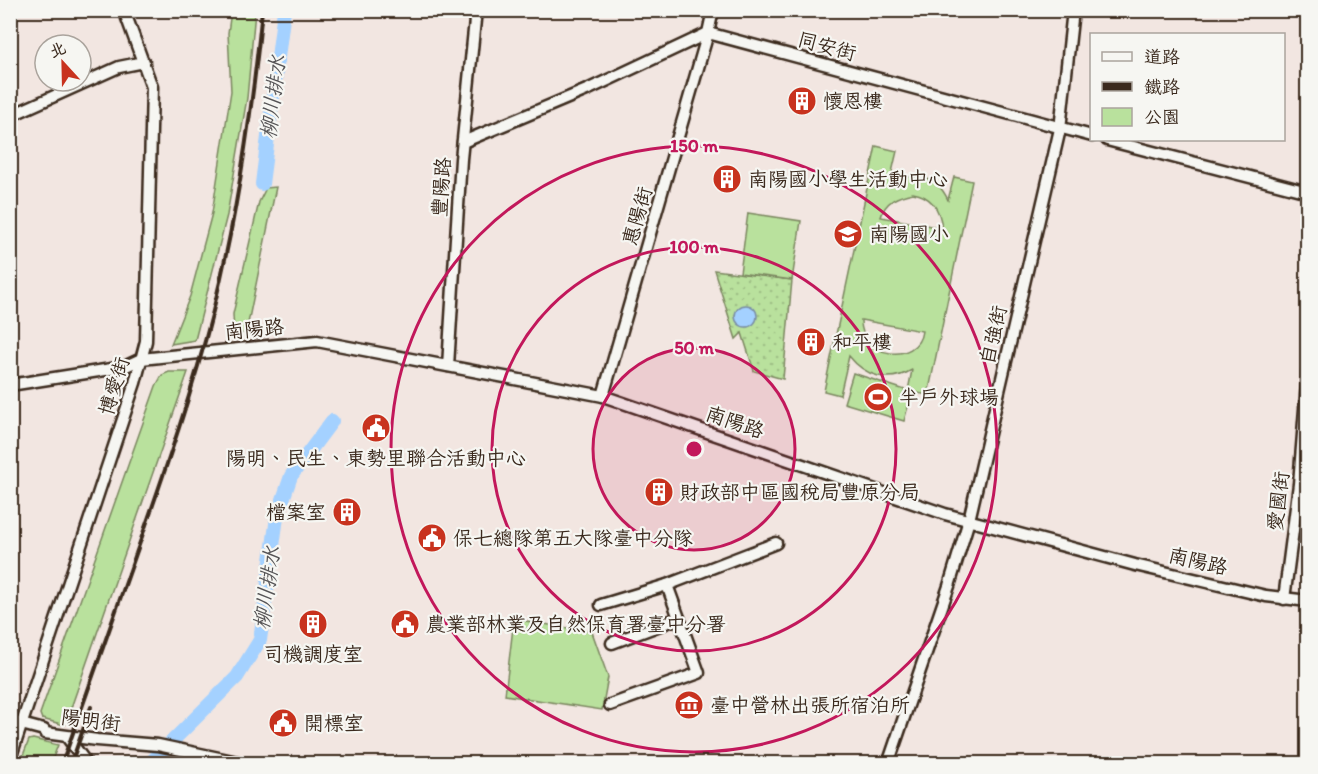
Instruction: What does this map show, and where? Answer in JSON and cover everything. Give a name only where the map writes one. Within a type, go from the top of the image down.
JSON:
[{"type":"street","name":"博愛街","points":[[10,759],[135,382],[146,342],[152,87],[124,10]]},
{"type":"street","name":"豐陽路","points":[[448,366],[463,142],[476,10]]},
{"type":"street","name":"惠陽街","points":[[603,396],[708,33],[712,10]]},
{"type":"street","name":"自強街","points":[[888,764],[969,520],[1060,129],[1073,10]]},
{"type":"street","points":[[463,142],[589,89],[708,33]]},
{"type":"street","name":"同安街","points":[[708,33],[1060,129],[1090,135]]},
{"type":"street","points":[[10,116],[119,67],[144,62]]},
{"type":"street","points":[[1111,141],[1308,192]]},
{"type":"street","name":"南陽路","points":[[10,385],[124,367],[141,359],[317,341],[603,396],[945,514],[1135,565],[1284,599],[1308,601]]},
{"type":"street","name":"愛國街","points":[[1284,599],[1299,484],[1308,371]]},
{"type":"street","points":[[601,605],[667,585],[776,543]]},
{"type":"street","points":[[610,705],[699,673],[667,585]]},
{"type":"street","points":[[612,643],[679,618]]},
{"type":"street","name":"陽明街","points":[[10,722],[67,737],[158,745],[247,764]]},
{"type":"street","points":[[67,737],[87,764]]},
{"type":"green space","points":[[231,11],[255,11],[247,98],[227,215],[195,340],[171,344],[190,296],[212,213],[231,91],[228,33]]},
{"type":"green space","points":[[876,146],[897,151],[889,185],[906,178],[923,178],[937,185],[948,200],[954,177],[972,181],[928,395],[912,392],[904,421],[844,403],[853,373],[908,391],[912,370],[894,377],[878,376],[862,369],[849,356],[840,395],[824,391]],"holes":[[[913,193],[925,197],[934,205],[942,228],[881,217],[889,203]],[[861,320],[922,331],[918,342],[911,349],[901,353],[890,353],[879,350],[870,343],[863,333]]]},
{"type":"green space","points":[[276,187],[246,333],[234,334],[233,314],[259,202],[266,188]]},
{"type":"green space","points":[[748,213],[801,221],[792,280],[740,273]]},
{"type":"green space","points":[[714,270],[792,280],[783,379],[754,371],[742,333],[736,339]]},
{"type":"green space","points":[[169,372],[188,372],[65,725],[42,719],[40,714],[156,386],[162,375]]},
{"type":"green space","points":[[514,619],[592,632],[608,677],[602,710],[505,695]]},
{"type":"green space","points":[[29,740],[58,745],[51,763],[20,763]]},
{"type":"water","points":[[746,305],[756,312],[757,316],[750,326],[746,327],[736,320],[735,316],[742,306]]},
{"type":"waterway","name":"柳川排水","points":[[262,184],[284,10]]},
{"type":"waterway","name":"柳川排水","points":[[149,764],[237,677],[260,640],[277,517],[291,476],[332,421]]},
{"type":"railway","points":[[62,764],[169,458],[205,341],[222,274],[237,199],[249,124],[262,10]]},
{"type":"railway","points":[[71,764],[91,707]]},
{"type":"place","name":"懷恩樓","points":[[802,101]]},
{"type":"place","name":"南陽國小學生活動中心","points":[[727,179]]},
{"type":"place","name":"南陽國小","points":[[848,234]]},
{"type":"place","name":"和平樓","points":[[811,342]]},
{"type":"place","name":"半戶外球場","points":[[878,397]]},
{"type":"place","name":"陽明、民生、東勢里聯合活動中心","points":[[376,428]]},
{"type":"place","name":"財政部中區國稅局豐原分局","points":[[659,492]]},
{"type":"place","name":"檔案室","points":[[347,512]]},
{"type":"place","name":"保七總隊第五大隊臺中分隊","points":[[432,538]]},
{"type":"place","name":"司機調度室","points":[[313,624]]},
{"type":"place","name":"農業部林業及自然保育署臺中分署","points":[[405,624]]},
{"type":"place","name":"臺中營林出張所宿泊所","points":[[689,705]]},
{"type":"place","name":"開標室","points":[[283,723]]}]
